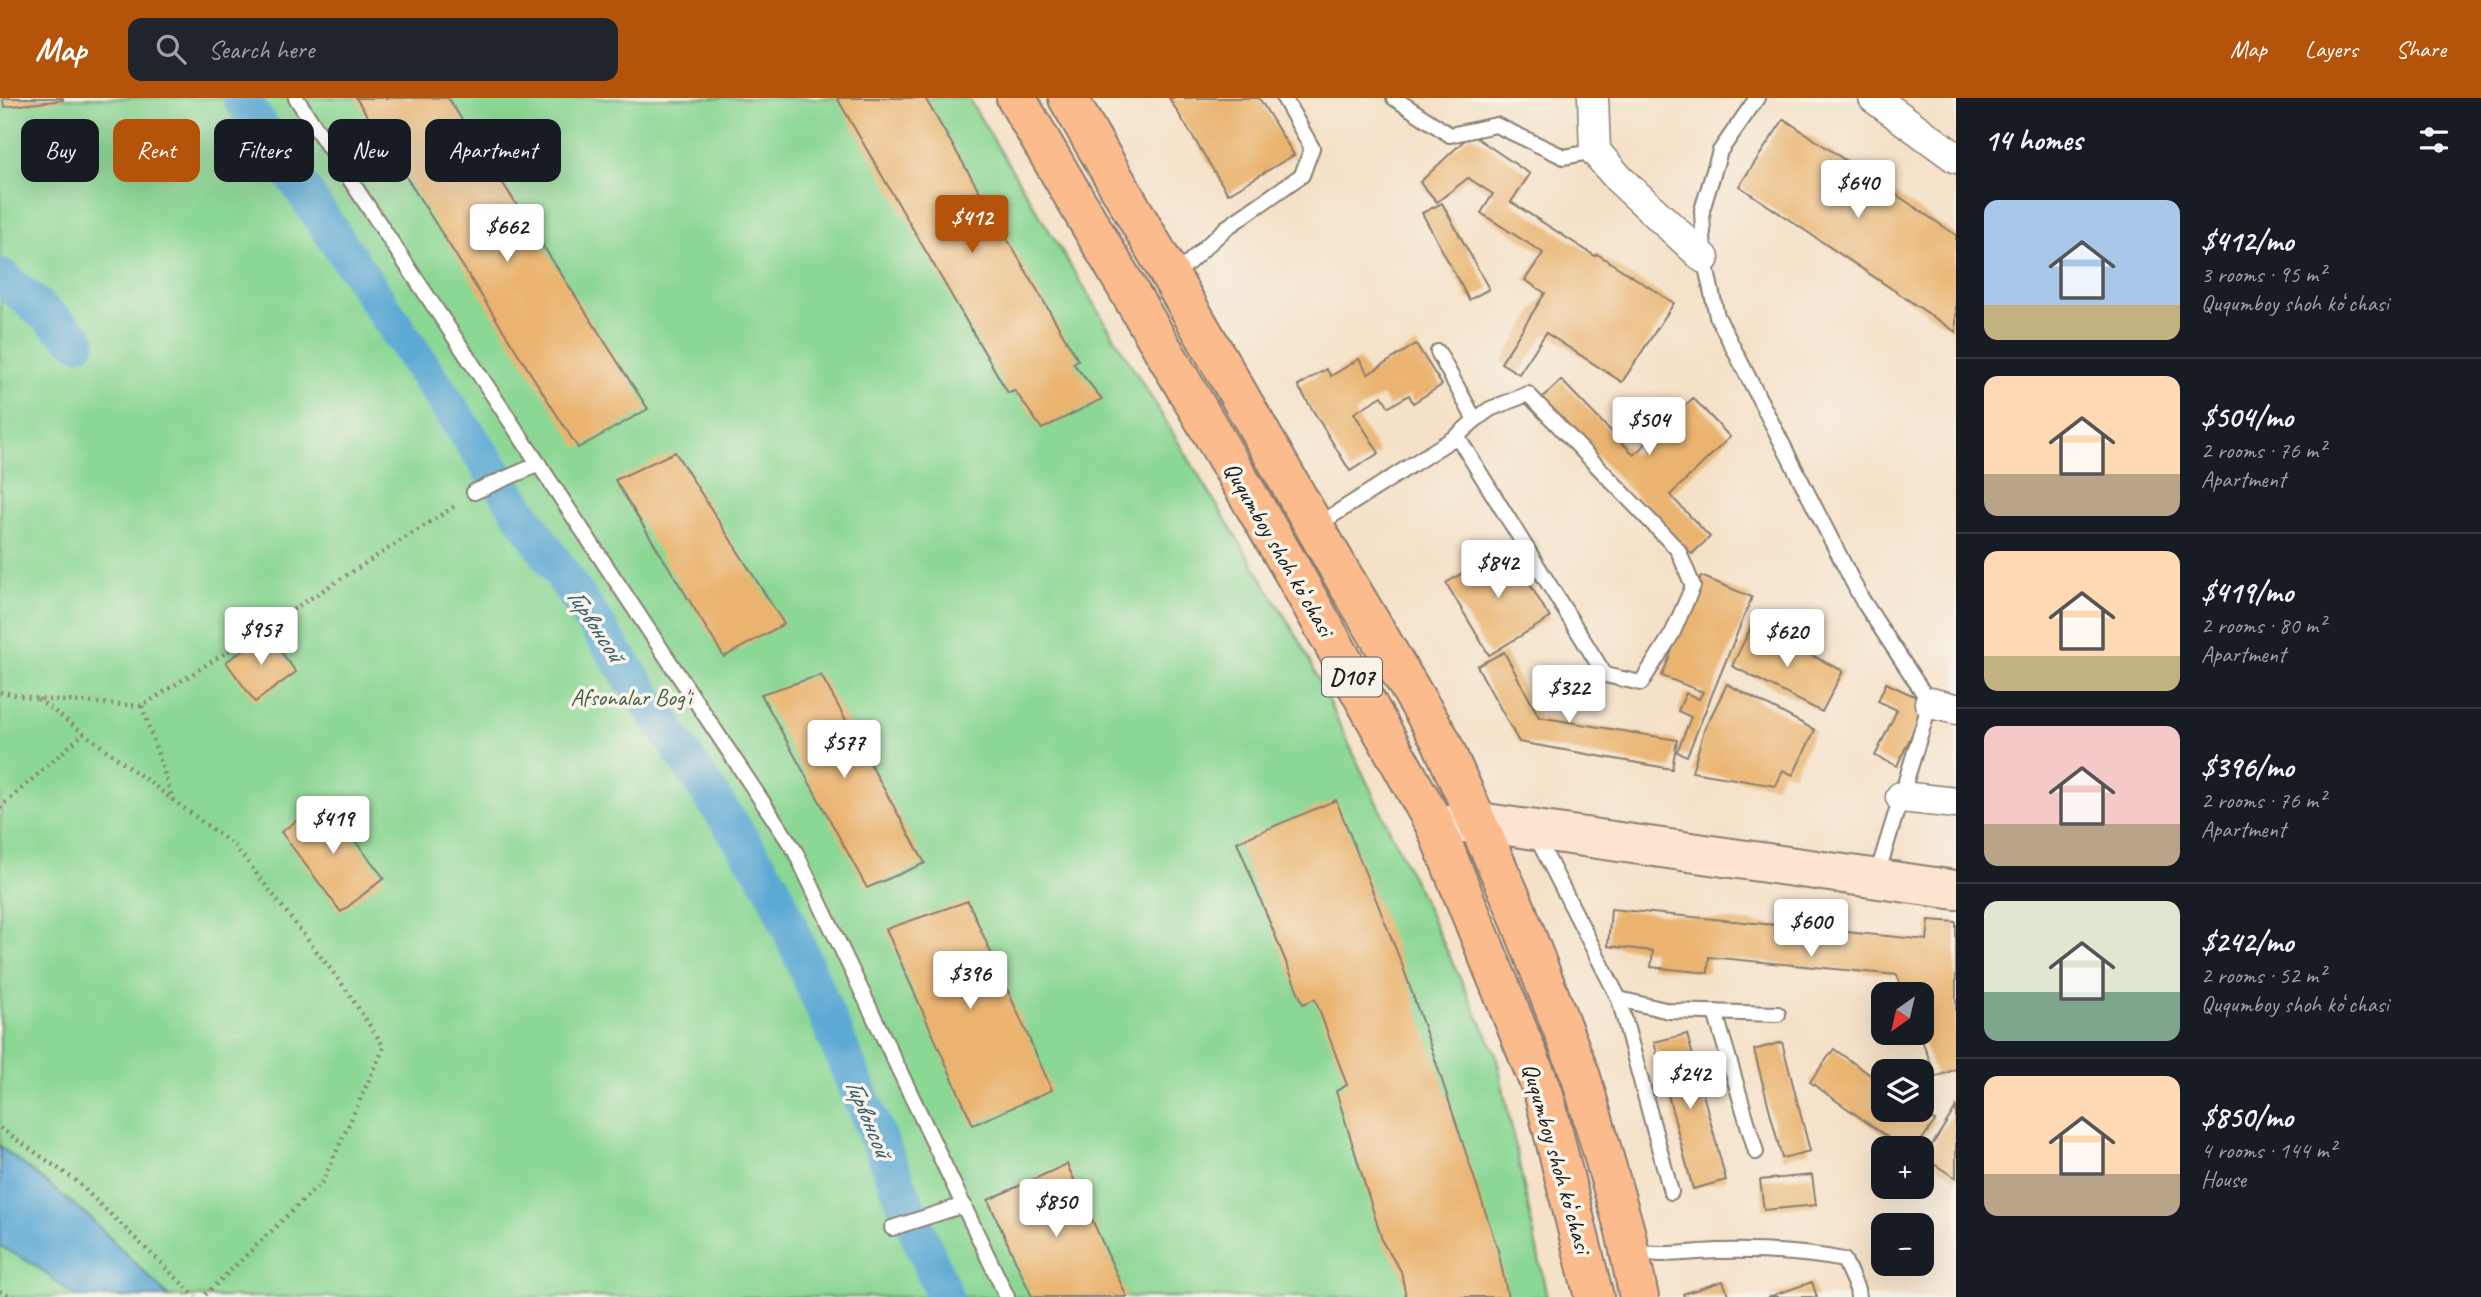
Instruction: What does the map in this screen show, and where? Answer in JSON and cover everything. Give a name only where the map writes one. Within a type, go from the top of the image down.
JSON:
[{"type":"main road","name":"Ququmboy shoh koʻchasi","points":[[1017,98],[1292,570],[1435,825],[1544,1095],[1594,1297]]},
{"type":"main road","name":"Ququmboy shoh koʻchasi","points":[[1068,98],[1314,527],[1440,739],[1514,904],[1581,1077],[1629,1250],[1639,1297]]},
{"type":"main road","points":[[1435,825],[1479,822],[1956,890]]},
{"type":"street","points":[[1593,98],[1595,150],[1619,179],[1704,258]]},
{"type":"street","points":[[1874,98],[1956,158]]},
{"type":"street","points":[[1901,797],[1956,803]]},
{"type":"lane","points":[[296,98],[795,851],[1007,1297]]},
{"type":"lane","points":[[1172,278],[1226,228],[1302,175],[1311,148],[1284,98]]},
{"type":"lane","points":[[1394,98],[1450,135],[1496,125],[1564,157],[1595,150]]},
{"type":"lane","points":[[1757,98],[1720,151],[1702,211],[1704,258],[1717,316],[1861,597],[1943,706],[1901,797],[1876,878]]},
{"type":"lane","points":[[1438,352],[1475,419]]},
{"type":"lane","points":[[1314,527],[1457,436],[1490,409],[1528,394],[1678,551],[1693,586],[1672,634],[1641,683],[1605,675],[1457,436]]},
{"type":"lane","points":[[474,492],[539,464]]},
{"type":"lane","points":[[1532,830],[1619,999],[1671,1192]]},
{"type":"lane","points":[[1619,999],[1670,1011],[1778,1014]]},
{"type":"lane","points":[[1715,1012],[1756,1152]]},
{"type":"lane","points":[[892,1228],[964,1205]]},
{"type":"lane","points":[[1629,1250],[1645,1254],[1803,1252],[1844,1261],[1858,1297]]},
{"type":"path","points":[[0,692],[38,699],[142,706],[459,503]]},
{"type":"path","points":[[38,699],[236,847],[345,988],[384,1047],[323,1181],[202,1297]]},
{"type":"path","points":[[142,706],[173,801]]},
{"type":"path","points":[[0,808],[84,733]]},
{"type":"path","points":[[0,1128],[75,1180],[195,1297]]},
{"type":"path","points":[[0,1291],[14,1297]]},
{"type":"green space","name":"Afsonalar Bog'i","points":[[0,98],[968,98],[1300,641],[1496,1054],[1547,1297],[0,1297]]},
{"type":"water","points":[[0,1146],[87,1215],[169,1297],[76,1297],[36,1266],[0,1246]]},
{"type":"building","points":[[3,98],[63,98],[63,100],[4,107]]},
{"type":"building","points":[[356,98],[448,98],[462,119],[425,119],[425,182],[502,182],[648,409],[578,448],[409,182],[411,119],[369,119]]},
{"type":"building","points":[[837,98],[925,98],[1078,360],[1073,363],[1102,399],[1042,429],[1015,391],[1008,393]]},
{"type":"building","points":[[1169,98],[1259,98],[1294,155],[1228,194]]},
{"type":"building","points":[[1784,119],[1956,235],[1956,332],[1739,186]]},
{"type":"building","points":[[1471,134],[1530,174],[1511,202],[1674,303],[1622,382],[1546,333],[1519,374],[1501,363],[1545,293],[1525,280],[1543,253],[1481,213],[1493,194],[1468,178],[1437,202],[1420,182]]},
{"type":"building","points":[[1442,203],[1489,289],[1469,300],[1422,213]]},
{"type":"building","points":[[1416,344],[1442,385],[1413,403],[1409,395],[1389,407],[1382,396],[1354,413],[1379,453],[1350,471],[1298,386],[1326,369],[1331,376],[1359,359],[1368,374]]},
{"type":"building","points":[[1561,380],[1634,455],[1693,398],[1730,437],[1670,495],[1710,537],[1692,554],[1541,399]]},
{"type":"building","points":[[675,452],[784,624],[724,657],[615,480]]},
{"type":"building","points":[[1507,546],[1550,618],[1489,655],[1446,583]]},
{"type":"building","points":[[1701,576],[1752,597],[1687,756],[1677,752],[1691,717],[1678,711],[1686,693],[1699,699],[1703,692],[1662,676]]},
{"type":"building","points":[[1752,625],[1843,671],[1822,712],[1732,666]]},
{"type":"building","points":[[267,633],[296,672],[255,702],[226,662]]},
{"type":"building","points":[[1504,652],[1539,717],[1677,740],[1672,769],[1519,742],[1477,666]]},
{"type":"building","points":[[821,675],[925,863],[867,888],[761,694]]},
{"type":"building","points":[[1886,683],[1927,702],[1897,766],[1875,756],[1897,710],[1878,701]]},
{"type":"building","points":[[1727,684],[1815,730],[1793,775],[1783,770],[1776,786],[1692,772],[1704,730]]},
{"type":"building","points":[[1336,800],[1403,967],[1434,1056],[1498,1250],[1508,1297],[1406,1297],[1401,1271],[1383,1243],[1336,1091],[1347,1085],[1315,999],[1303,1004],[1237,842]]},
{"type":"building","points":[[324,801],[384,878],[341,912],[281,832]]},
{"type":"building","points":[[968,901],[1052,1090],[973,1125],[886,929]]},
{"type":"building","points":[[1611,909],[1927,940],[1929,920],[1956,922],[1956,1069],[1936,1077],[1934,1059],[1929,1059],[1924,1045],[1934,1045],[1934,982],[1900,982],[1897,975],[1709,957],[1708,973],[1651,967],[1653,951],[1608,946]]},
{"type":"building","points":[[1687,1034],[1726,1180],[1693,1189],[1654,1042]]},
{"type":"building","points":[[1782,1042],[1810,1151],[1782,1158],[1754,1050]]},
{"type":"building","points":[[1834,1049],[1871,1075],[1871,1122],[1935,1121],[1924,1136],[1886,1136],[1810,1082]]},
{"type":"building","points":[[1956,1107],[1956,1178],[1934,1164],[1934,1142]]},
{"type":"building","points":[[1067,1164],[1127,1297],[1032,1297],[988,1200]]},
{"type":"building","points":[[1812,1175],[1816,1205],[1764,1210],[1760,1180]]},
{"type":"building","points":[[1723,1281],[1729,1297],[1684,1297],[1683,1294]]},
{"type":"building","points":[[1812,1282],[1817,1297],[1768,1297]]},
{"type":"waterway","name":"Гирвонсой","points":[[241,98],[772,886],[945,1297]]},
{"type":"waterway","points":[[0,276],[78,341]]}]
